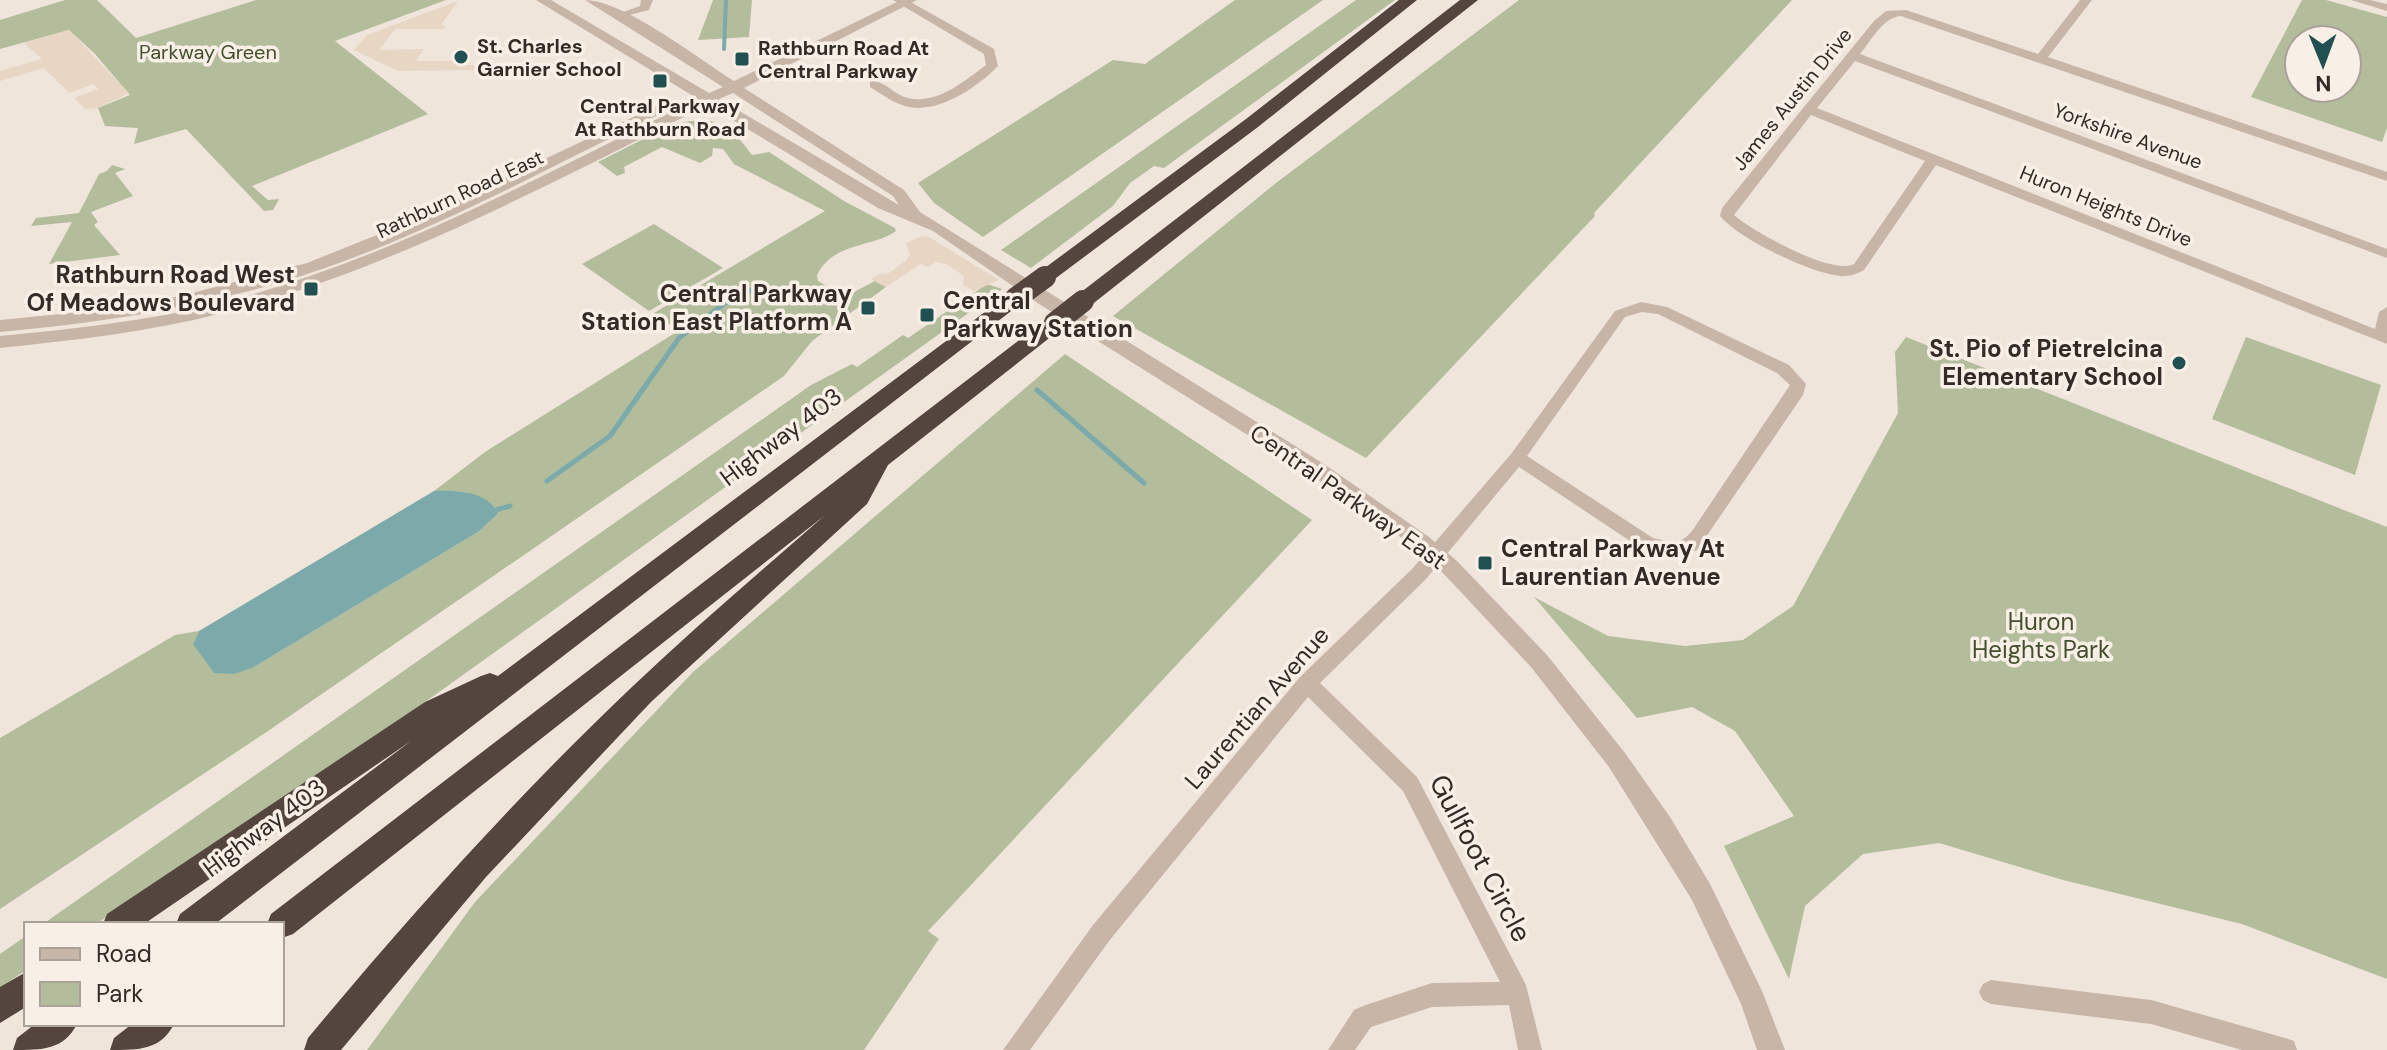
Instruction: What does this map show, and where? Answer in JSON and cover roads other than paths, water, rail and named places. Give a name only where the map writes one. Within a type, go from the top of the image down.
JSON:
[{"type":"highway","name":"Highway 403","points":[[194,922],[1016,298],[1252,123],[1409,0]]},
{"type":"highway","points":[[284,922],[1470,0]]},
{"type":"highway","points":[[320,1050],[430,917],[513,826],[644,692],[859,498],[886,453]]},
{"type":"highway","points":[[121,922],[435,710],[539,661]]},
{"type":"highway","points":[[0,1007],[24,989]]},
{"type":"highway","points":[[29,1050],[59,1026]]},
{"type":"highway","points":[[126,1050],[156,1026]]},
{"type":"street","name":"Central Parkway East","points":[[542,0],[594,28],[884,205],[914,215],[1317,469],[1435,554],[1539,661],[1617,760],[1701,892],[1753,1000],[1771,1050]]},
{"type":"street","name":"Central Parkway East","points":[[591,0],[622,16],[899,193],[914,215]]},
{"type":"street","points":[[622,16],[645,8],[647,0]]},
{"type":"street","name":"Rathburn Road East","points":[[0,342],[166,320],[302,284],[366,262],[453,224],[885,0]]},
{"type":"street","points":[[2041,58],[2086,0]]},
{"type":"street","points":[[2357,0],[2387,8]]},
{"type":"street","name":"Rathburn Road East","points":[[724,84],[904,1]]},
{"type":"street","points":[[874,84],[901,100],[924,104],[992,66],[990,52],[904,1]]},
{"type":"street","name":"James Austin Drive","points":[[1934,158],[1859,267],[1852,272],[1834,271],[1736,226],[1727,216],[1727,211],[1878,24],[1890,13],[1902,12],[2387,177]]},
{"type":"street","name":"Yorkshire Avenue","points":[[1854,56],[2387,254]]},
{"type":"street","name":"Rathburn Road East","points":[[0,326],[60,321],[180,302],[241,287],[354,252],[701,96]]},
{"type":"street","name":"Huron Heights Drive","points":[[1810,110],[2384,338]]},
{"type":"street","name":"Laurentian Avenue","points":[[1015,1050],[1101,933],[1307,683],[1419,574],[1517,458],[1620,314],[1630,309],[1662,310],[1793,376],[1797,391],[1691,545],[1678,550],[1648,544],[1517,458]]},
{"type":"street","points":[[2384,338],[2387,312]]},
{"type":"street","name":"Gullfoot Circle","points":[[1307,683],[1410,784],[1518,993],[1530,1050]]},
{"type":"street","points":[[1991,992],[2151,1012],[2285,1050]]},
{"type":"street","points":[[1340,1050],[1363,1018],[1432,995],[1518,993]]},
{"type":"water","points":[[434,491],[479,496],[487,500],[498,514],[478,532],[254,667],[234,674],[214,673],[193,644],[199,631]]},
{"type":"waterway","points":[[724,49],[726,0]]},
{"type":"waterway","points":[[547,481],[610,436],[679,338],[725,303],[754,289]]},
{"type":"waterway","points":[[1037,390],[1144,483]]},
{"type":"waterway","points":[[493,511],[510,506]]},
{"type":"place","name":"St. Charles Garnier School","points":[[461,57]]},
{"type":"place","name":"Rathburn Road At Central Parkway","points":[[742,59]]},
{"type":"place","name":"Central Parkway At Rathburn Road","points":[[660,81]]},
{"type":"place","name":"Rathburn Road West Of Meadows Boulevard","points":[[311,289]]},
{"type":"place","name":"Central Parkway Station East Platform A","points":[[868,308]]},
{"type":"place","name":"Central Parkway Station","points":[[927,315]]},
{"type":"place","name":"St. Pio of Pietrelcina Elementary School","points":[[2179,363]]},
{"type":"place","name":"Central Parkway At Laurentian Avenue","points":[[1485,563]]},
{"type":"park label","name":"Parkway Green","points":[[208,52]]},
{"type":"park label","name":"Huron Heights Park","points":[[2041,636]]}]
